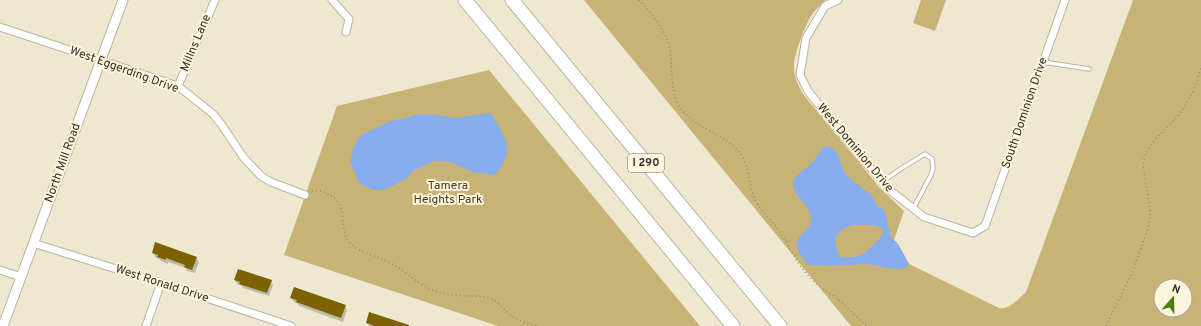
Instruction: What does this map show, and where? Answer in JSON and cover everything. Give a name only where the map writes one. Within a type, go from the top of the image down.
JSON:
[{"type":"highway","name":"I 290","points":[[465,0],[733,326]]},
{"type":"highway","name":"I 290","points":[[512,0],[780,326]]},
{"type":"street","name":"North Mill Road","points":[[3,326],[123,0]]},
{"type":"street","name":"Millns Lane","points":[[178,86],[215,0]]},
{"type":"street","points":[[332,0],[349,19],[346,32]]},
{"type":"street","name":"West Dominion Drive","points":[[838,0],[825,6],[806,38],[800,75],[808,91],[882,182],[891,192],[913,209],[924,217],[973,233],[985,226]]},
{"type":"street","name":"South Dominion Drive","points":[[985,226],[1065,0]]},
{"type":"street","name":"West Eggerding Drive","points":[[0,27],[178,86],[213,114],[244,158],[261,176],[271,182],[305,195]]},
{"type":"street","name":"West Ronald Drive","points":[[33,243],[288,325]]},
{"type":"street","points":[[0,270],[21,277]]},
{"type":"street","points":[[146,326],[161,283]]},
{"type":"lane","points":[[1043,62],[1089,69]]},
{"type":"lane","points":[[882,182],[925,154],[932,159],[933,168],[931,175],[913,209]]},
{"type":"path","points":[[640,0],[664,33],[671,57],[673,92],[680,107],[693,120],[734,147],[740,153],[744,160],[756,201],[761,210],[781,233],[796,260],[817,284],[836,298],[867,326]]},
{"type":"path","points":[[1106,326],[1132,273],[1148,228],[1150,207],[1143,166],[1146,152],[1165,129],[1175,120],[1191,97],[1201,67]]},
{"type":"path","points":[[305,195],[314,190],[324,192],[332,196],[339,202],[342,209],[344,232],[347,240],[355,247],[392,264],[426,287],[440,292],[484,296],[492,299],[516,318],[538,326]]},
{"type":"green space","points":[[584,0],[825,0],[811,16],[795,56],[795,75],[803,94],[880,188],[904,211],[894,240],[898,244],[909,264],[999,308],[1003,308],[1010,306],[1026,292],[1133,0],[1201,0],[1201,326],[851,326]]},
{"type":"green space","points":[[921,0],[946,0],[935,31],[913,23]]},
{"type":"green space","name":"Tamera Heights Park","points":[[489,70],[700,326],[498,326],[284,255],[337,106]]},
{"type":"water","points":[[491,113],[507,145],[507,153],[504,161],[495,175],[472,172],[451,162],[436,160],[415,170],[410,173],[408,178],[384,190],[373,190],[359,183],[350,161],[354,146],[361,135],[391,121],[422,114],[455,118]]},
{"type":"water","points":[[825,146],[832,147],[839,157],[843,170],[848,177],[871,195],[878,207],[883,209],[885,212],[891,237],[898,244],[909,264],[906,268],[895,269],[868,264],[834,266],[810,265],[802,257],[797,248],[797,242],[808,228],[811,220],[808,208],[795,192],[793,182],[796,176],[812,163]],"holes":[[[854,225],[873,225],[883,229],[883,232],[877,242],[860,256],[842,257],[837,252],[835,239],[838,233],[843,229]]]},
{"type":"building","points":[[155,242],[197,257],[192,270],[184,267],[185,265],[166,258],[166,260],[157,257],[158,255],[152,253]]},
{"type":"building","points":[[238,269],[272,280],[267,293],[239,284],[240,282],[234,280]]},
{"type":"building","points":[[294,287],[346,305],[341,318],[296,302],[297,300],[290,298]]},
{"type":"building","points":[[369,312],[409,326],[375,326],[366,323]]}]
